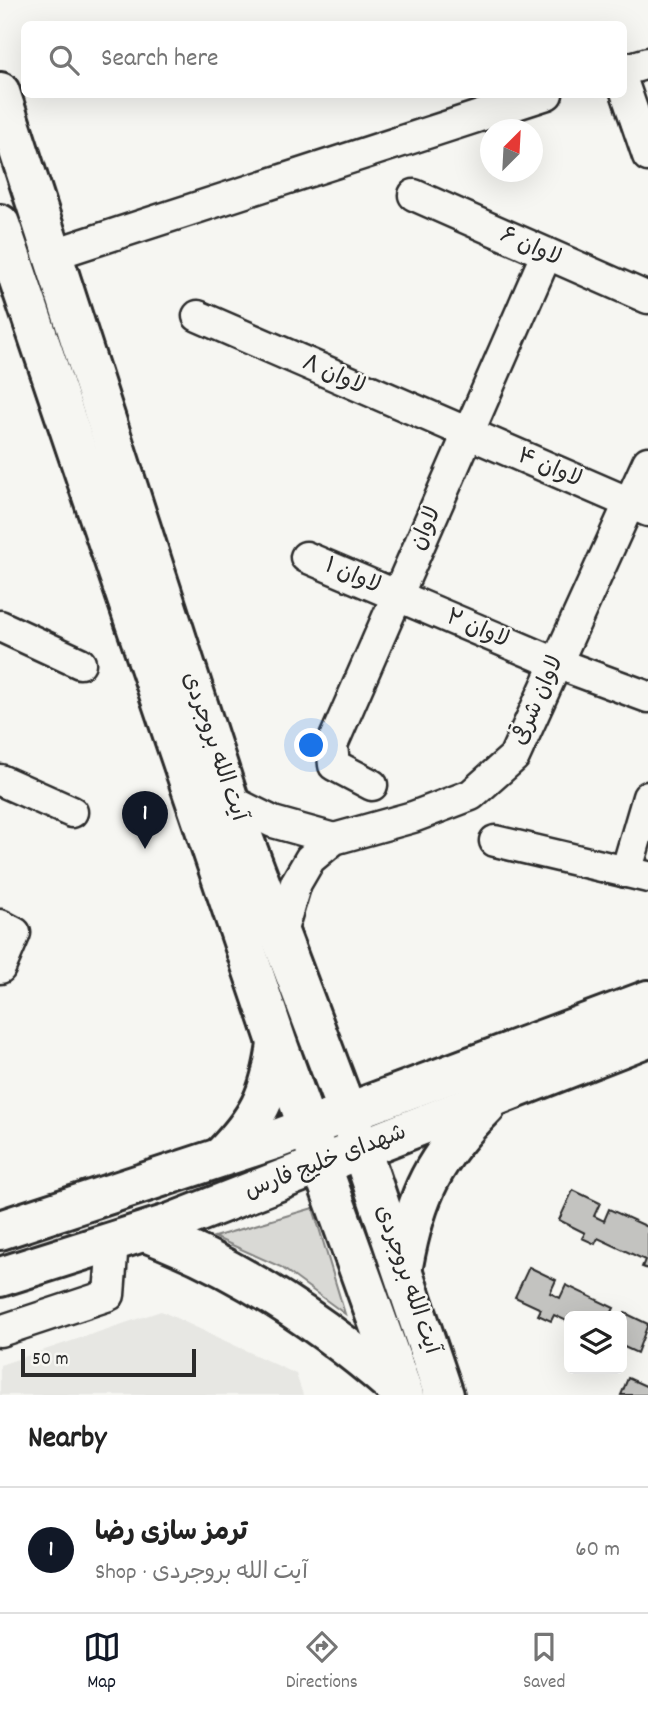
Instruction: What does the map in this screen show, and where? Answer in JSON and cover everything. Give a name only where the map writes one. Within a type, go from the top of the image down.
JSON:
[{"type":"main road","name":"آیت الله بروجردی","points":[[0,92],[229,800],[361,1150],[444,1395]]},
{"type":"main road","name":"آیت الله بروجردی","points":[[0,224],[14,299],[403,1394]]},
{"type":"main road","name":"شهدای خلیج فارس","points":[[0,1230],[422,1087],[648,1000]]},
{"type":"main road","points":[[313,1021],[351,1068],[370,1079],[422,1087]]},
{"type":"main road","name":"شهدای خلیج فارس","points":[[0,1277],[129,1236],[321,1166],[648,1037]]},
{"type":"main road","points":[[221,1157],[258,1115],[268,1094],[277,1042]]},
{"type":"main road","points":[[402,1271],[412,1215],[435,1164],[464,1127],[493,1098]]},
{"type":"main road","points":[[346,1236],[362,1223],[386,1221]]},
{"type":"main road","points":[[129,1236],[181,1246],[243,1277],[313,1319],[403,1394]]},
{"type":"street","points":[[627,70],[648,63]]},
{"type":"street","points":[[627,95],[648,156]]},
{"type":"street","points":[[51,255],[535,98]]},
{"type":"street","name":"لاوان ۶","points":[[414,195],[648,298]]},
{"type":"street","name":"لاوان","points":[[372,785],[334,765],[332,745],[546,255]]},
{"type":"street","name":"لاوان ۸","points":[[198,316],[468,435]]},
{"type":"street","name":"لاوان ۴","points":[[468,435],[639,508]]},
{"type":"street","name":"لاوان شرقی","points":[[334,839],[413,817],[471,795],[514,757],[556,663],[639,508],[648,462]]},
{"type":"street","name":"لاوان ۱","points":[[306,557],[398,596]]},
{"type":"street","name":"لاوان ۲","points":[[398,596],[556,663]]},
{"type":"street","points":[[0,626],[80,663]]},
{"type":"street","points":[[556,663],[648,696]]},
{"type":"street","points":[[0,780],[72,812]]},
{"type":"street","points":[[495,841],[637,875],[648,797]]},
{"type":"street","points":[[229,800],[273,822],[334,839]]},
{"type":"street","points":[[280,936],[296,883],[310,859],[334,839]]},
{"type":"street","points":[[0,968],[8,929]]},
{"type":"street","points":[[0,1331],[109,1295],[129,1236]]},
{"type":"shaded area","points":[[313,1208],[345,1314],[281,1267],[214,1237]]},
{"type":"shaded area","points":[[161,1311],[296,1374],[303,1395],[0,1395],[0,1365]]},
{"type":"building","points":[[573,1190],[600,1203],[594,1216],[604,1221],[609,1209],[648,1227],[648,1269],[642,1267],[645,1260],[598,1238],[595,1244],[582,1238],[585,1233],[559,1220]]},
{"type":"building","points":[[529,1267],[556,1280],[550,1293],[560,1298],[566,1285],[614,1308],[612,1311],[564,1311],[564,1320],[554,1315],[551,1321],[538,1315],[541,1309],[515,1297]]},
{"type":"building","points":[[627,1314],[648,1324],[637,1353],[627,1348]]},
{"type":"building","points":[[628,1378],[648,1387],[648,1395],[621,1395]]},
{"type":"place","name":"ترمز سازی رضا","points":[[145,849]]}]
